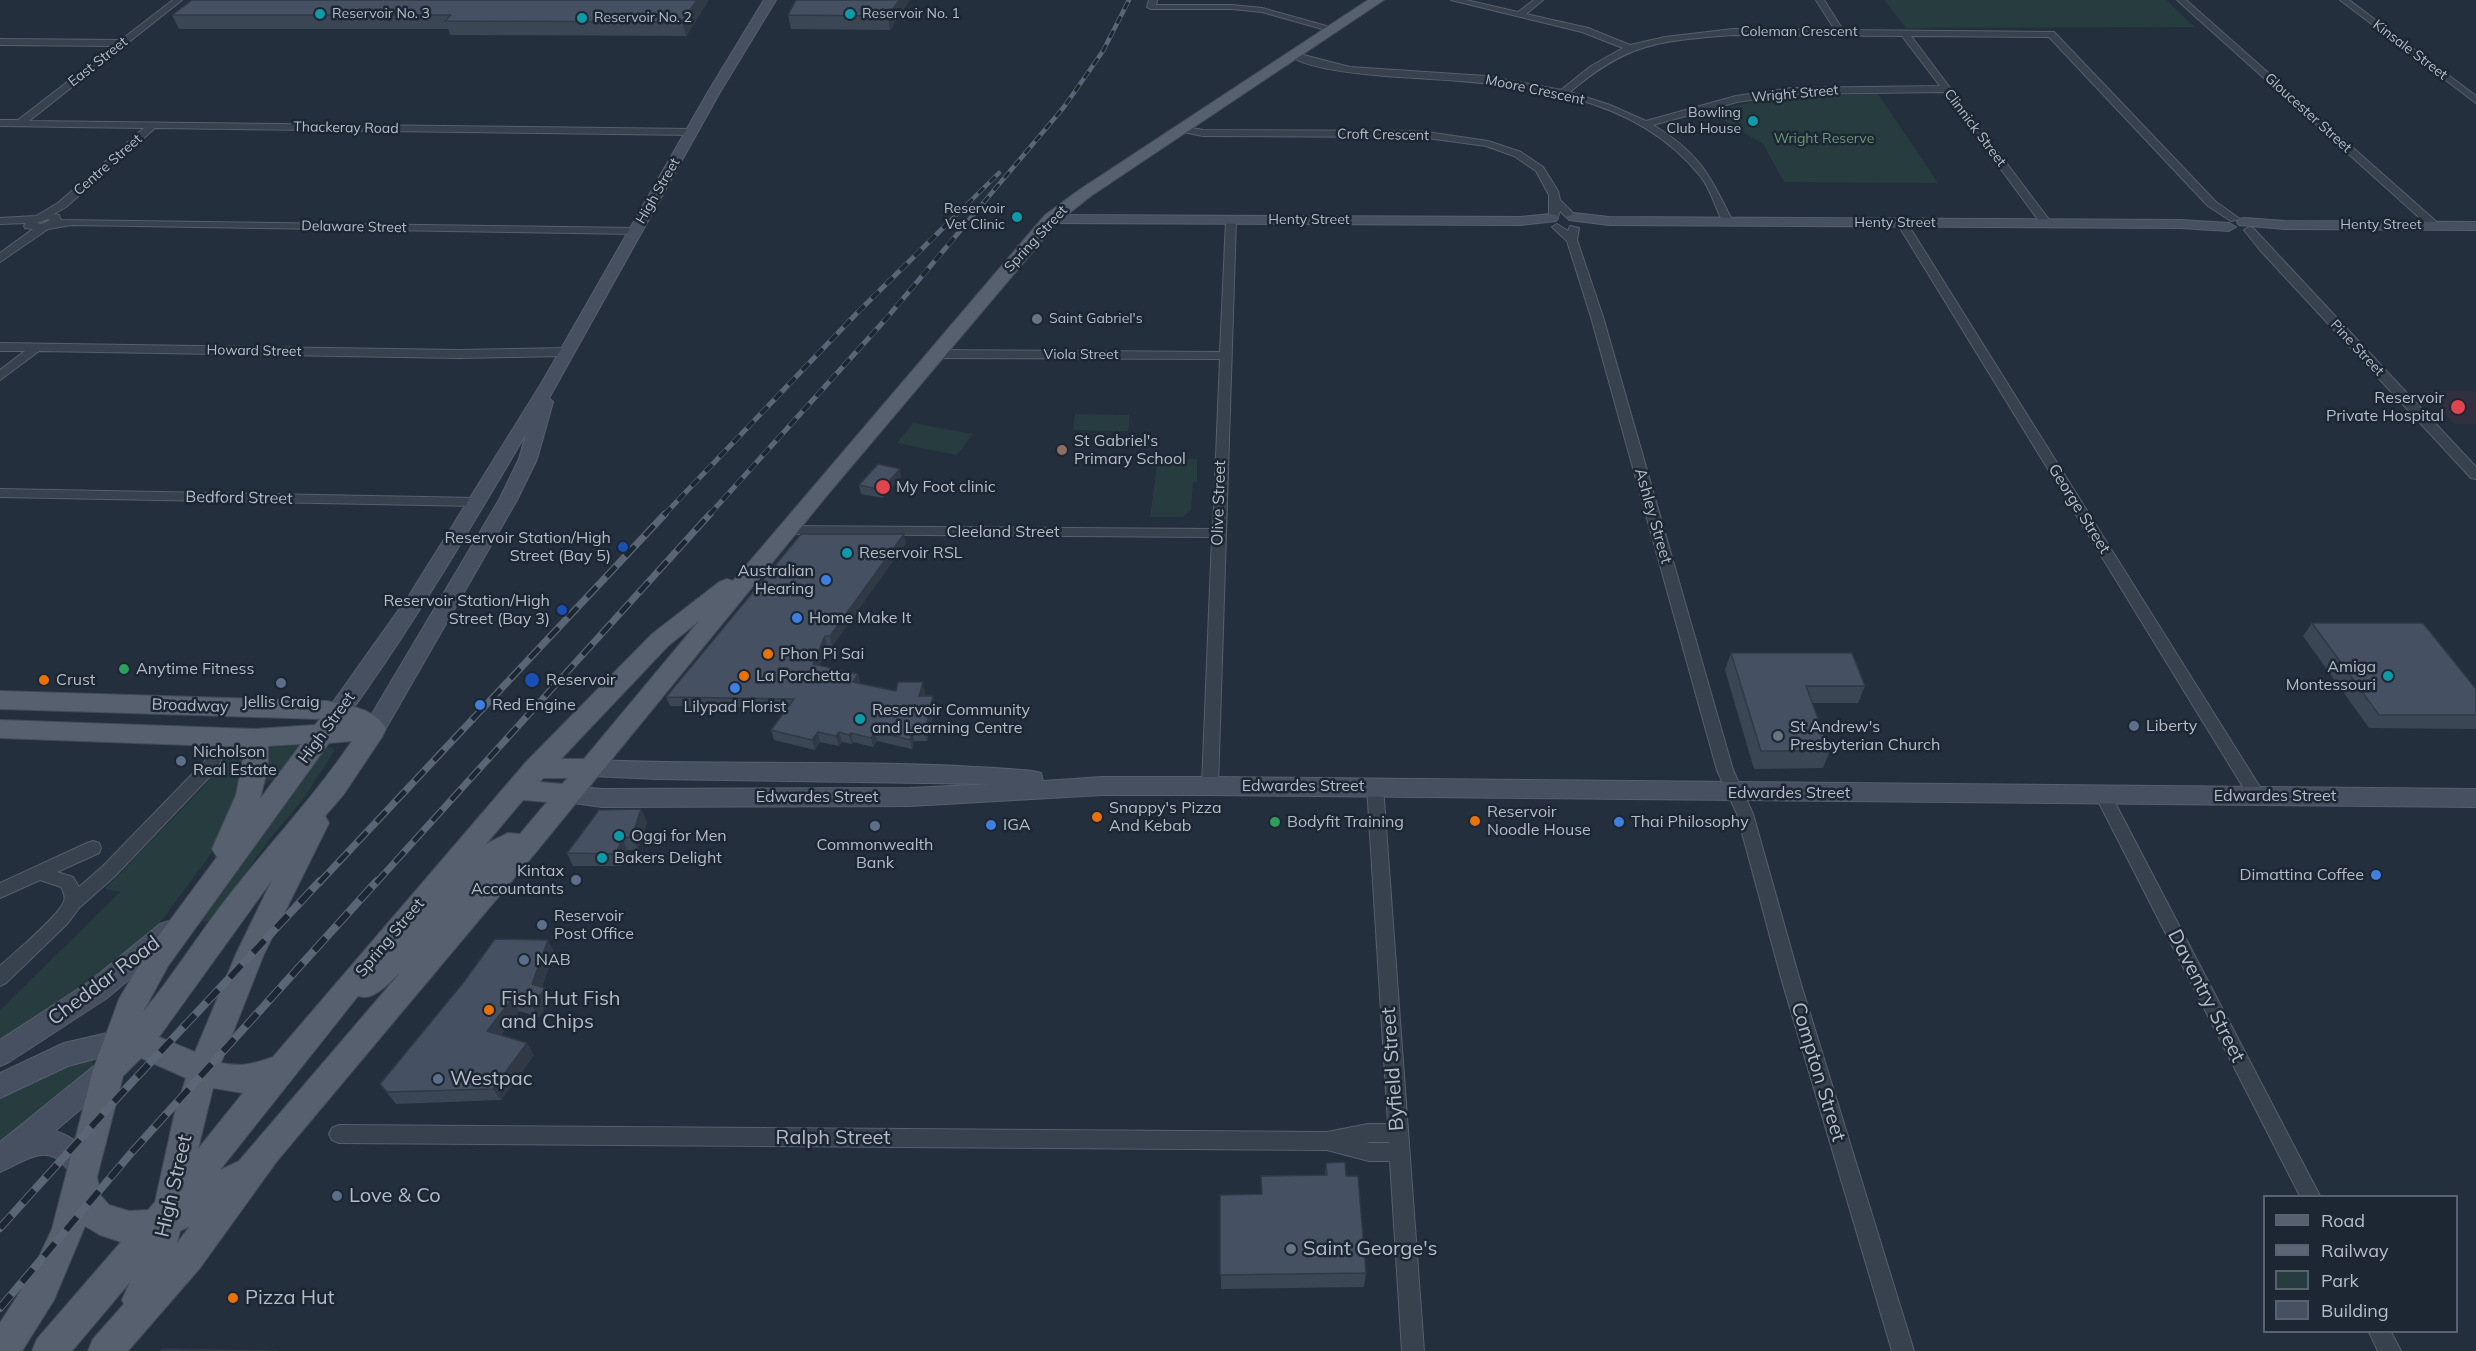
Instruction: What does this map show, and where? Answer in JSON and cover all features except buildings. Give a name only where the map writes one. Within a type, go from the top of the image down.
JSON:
[{"type":"main road","name":"Spring Street","points":[[105,1351],[183,1262],[258,1161],[527,845],[787,530],[1056,215],[1181,129],[1377,0]]},
{"type":"main road","name":"Spring Street","points":[[49,1351],[165,1216],[322,1018],[526,779],[619,680],[681,622],[765,557]]},
{"type":"main road","points":[[681,622],[709,624]]},
{"type":"main road","name":"Broadway","points":[[0,700],[339,711],[358,717],[374,730]]},
{"type":"main road","points":[[73,731],[94,704]]},
{"type":"main road","name":"High Street","points":[[2,1351],[42,1288],[68,1229],[82,1172],[144,982],[203,896],[339,711]]},
{"type":"main road","name":"Broadway","points":[[0,729],[255,738],[374,730]]},
{"type":"main road","name":"High Street","points":[[120,1052],[171,1000],[260,875],[335,787],[374,730]]},
{"type":"main road","points":[[203,896],[251,789],[257,759],[255,738]]},
{"type":"main road","points":[[526,779],[591,768]]},
{"type":"main road","points":[[526,779],[568,795]]},
{"type":"main road","name":"High Street","points":[[105,1351],[144,1289],[159,1251],[165,1216],[187,1128],[203,1073],[232,993],[263,923],[335,787]]},
{"type":"main road","points":[[322,1018],[410,948],[494,852],[508,844],[527,845]]},
{"type":"main road","points":[[120,1052],[152,1047],[203,1073],[240,1080],[267,1074],[284,1065]]},
{"type":"main road","points":[[82,1172],[87,1205],[99,1218],[125,1227],[200,1203],[258,1161]]},
{"type":"street","name":"East Street","points":[[19,124],[178,0]]},
{"type":"street","name":"High Street","points":[[339,711],[436,570],[549,384],[770,0]]},
{"type":"street","points":[[1455,0],[1585,30],[1629,48]]},
{"type":"street","points":[[1521,14],[1539,0]]},
{"type":"street","points":[[1820,0],[1841,33]]},
{"type":"street","name":"Gloucester Street","points":[[2181,0],[2435,226]]},
{"type":"street","name":"Kinsale Street","points":[[2344,0],[2476,100]]},
{"type":"street","points":[[1152,3],[1262,10],[1333,29]]},
{"type":"street","name":"Coleman Crescent","points":[[1563,93],[1582,76],[1629,48],[1693,36],[1733,32],[2051,34]]},
{"type":"street","name":"Clinnick Street","points":[[1904,32],[2046,223]]},
{"type":"street","name":"Pine Street","points":[[2051,34],[2212,204],[2264,248],[2476,475]]},
{"type":"street","points":[[0,42],[122,43]]},
{"type":"street","name":"Moore Crescent","points":[[1292,55],[1333,67],[1359,71],[1484,79],[1563,93],[1590,101],[1647,124],[1681,149],[1705,176],[1728,222]]},
{"type":"street","name":"Wright Street","points":[[1647,124],[1736,99],[1792,91],[1946,89]]},
{"type":"street","name":"Thackeray Road","points":[[0,123],[692,132]]},
{"type":"street","name":"Centre Street","points":[[0,259],[153,125]]},
{"type":"street","name":"Croft Crescent","points":[[1181,129],[1203,133],[1417,135],[1478,142],[1513,152],[1545,172],[1550,181],[1554,218],[1573,225]]},
{"type":"street","name":"Henty Street","points":[[1056,215],[1068,221],[1098,219],[1520,221],[1554,218],[1573,225],[1609,221],[2476,226]]},
{"type":"street","name":"Olive Street","points":[[1210,786],[1231,220]]},
{"type":"street","name":"Delaware Street","points":[[3,221],[636,231]]},
{"type":"street","name":"George Street","points":[[1902,223],[2257,796]]},
{"type":"street","name":"Ashley Street","points":[[1573,225],[1725,770],[1734,792]]},
{"type":"street","name":"Howard Street","points":[[0,346],[508,354],[519,357],[565,355]]},
{"type":"street","points":[[2,374],[32,347]]},
{"type":"street","name":"Viola Street","points":[[936,354],[1226,356]]},
{"type":"street","name":"High Street","points":[[374,730],[503,509],[528,459],[549,384]]},
{"type":"street","points":[[503,458],[528,459]]},
{"type":"street","name":"Bedford Street","points":[[0,493],[477,502]]},
{"type":"street","name":"Cleeland Street","points":[[787,530],[1218,533]]},
{"type":"street","points":[[0,978],[206,772],[217,756],[218,748],[214,742],[203,736]]},
{"type":"street","name":"Edwardes Street","points":[[591,768],[639,771],[977,774],[1102,786]]},
{"type":"street","name":"Edwardes Street","points":[[568,795],[602,798],[910,797],[1102,786],[1375,786],[1734,792],[2476,798]]},
{"type":"street","name":"Byfield Street","points":[[1375,786],[1413,1351]]},
{"type":"street","name":"Compton Street","points":[[1734,792],[1745,814],[1791,981],[1903,1351]]},
{"type":"street","name":"Daventry Street","points":[[2103,795],[2309,1195]]},
{"type":"street","points":[[0,891],[93,848]]},
{"type":"street","points":[[39,873],[67,882],[73,892],[73,903]]},
{"type":"street","name":"Cheddar Road","points":[[0,1054],[64,1014],[118,975],[178,922],[203,896]]},
{"type":"street","points":[[5,1156],[120,1052]]},
{"type":"street","name":"Cheddar Road","points":[[0,1086],[64,1054],[120,1052]]},
{"type":"street","name":"Ralph Street","points":[[339,1134],[1327,1142],[1369,1152],[1399,1143]]},
{"type":"street","points":[[5,1156],[40,1142],[58,1144],[73,1152],[82,1172]]},
{"type":"street","points":[[2381,1333],[2390,1351]]},
{"type":"shaded area","name":"Reservoir Private Hospital","points":[[2423,391],[2476,391],[2476,424],[2455,424]]},
{"type":"green space","points":[[1884,0],[2166,0],[2195,27],[1906,28]]},
{"type":"green space","name":"Wright Reserve","points":[[1878,94],[1938,183],[1784,182],[1763,144],[1709,112],[1772,100]]},
{"type":"green space","points":[[1075,414],[1130,415],[1128,431],[1073,430]]},
{"type":"green space","points":[[913,423],[973,434],[957,455],[897,443]]},
{"type":"green space","points":[[1158,459],[1197,459],[1197,482],[1193,482],[1191,510],[1183,517],[1150,517]]},
{"type":"green space","points":[[302,745],[273,780],[263,781],[266,748]]},
{"type":"green space","points":[[230,746],[245,749],[243,787],[219,843],[151,935],[103,975],[0,1041],[0,1010],[120,892],[105,889],[206,784]]},
{"type":"green space","points":[[325,747],[335,750],[304,798],[268,841],[211,922],[197,920]]},
{"type":"green space","points":[[93,1059],[93,1067],[78,1082],[0,1145],[0,1098],[48,1072]]},
{"type":"railway","points":[[963,227],[1064,107],[1103,51],[1129,0]]},
{"type":"railway","points":[[944,227],[999,173]]},
{"type":"railway","points":[[664,515],[857,313],[946,225]]},
{"type":"railway","points":[[709,515],[885,320],[965,225]]},
{"type":"railway","points":[[319,883],[665,514]]},
{"type":"railway","points":[[376,883],[710,514]]},
{"type":"railway","points":[[0,1228],[120,1095],[320,881]]},
{"type":"railway","points":[[0,1308],[132,1152],[377,881]]},
{"type":"place","name":"Reservoir No. 3","points":[[320,14]]},
{"type":"place","name":"Reservoir No. 1","points":[[850,14]]},
{"type":"place","name":"Reservoir No. 2","points":[[582,18]]},
{"type":"place","name":"Bowling Club House","points":[[1753,121]]},
{"type":"place","name":"Reservoir Vet Clinic","points":[[1017,217]]},
{"type":"place","name":"Saint Gabriel's","points":[[1037,319]]},
{"type":"place","name":"Reservoir Private Hospital","points":[[2458,407]]},
{"type":"place","name":"St Gabriel's Primary School","points":[[1062,450]]},
{"type":"place","name":"My Foot clinic","points":[[883,487]]},
{"type":"place","name":"Reservoir Station/High Street (Bay 5)","points":[[623,547]]},
{"type":"place","name":"Reservoir RSL","points":[[847,553]]},
{"type":"place","name":"Australian Hearing","points":[[826,580]]},
{"type":"place","name":"Reservoir Station/High Street (Bay 3)","points":[[562,610]]},
{"type":"place","name":"Home Make It","points":[[797,618]]},
{"type":"place","name":"Phon Pi Sai","points":[[768,654]]},
{"type":"place","name":"Anytime Fitness","points":[[124,669]]},
{"type":"place","name":"La Porchetta","points":[[744,676]]},
{"type":"place","name":"Amiga Montessouri","points":[[2388,676]]},
{"type":"place","name":"Crust","points":[[44,680]]},
{"type":"place","name":"Reservoir","points":[[532,680]]},
{"type":"place","name":"Jellis Craig","points":[[281,683]]},
{"type":"place","name":"Lilypad Florist","points":[[735,688]]},
{"type":"place","name":"Red Engine","points":[[480,705]]},
{"type":"place","name":"Reservoir Community and Learning Centre","points":[[860,719]]},
{"type":"place","name":"Liberty","points":[[2134,726]]},
{"type":"place","name":"St Andrew's Presbyterian Church","points":[[1778,736]]},
{"type":"place","name":"Nicholson Real Estate","points":[[181,761]]},
{"type":"place","name":"Snappy's Pizza And Kebab","points":[[1097,817]]},
{"type":"place","name":"Reservoir Noodle House","points":[[1475,821]]},
{"type":"place","name":"Bodyfit Training","points":[[1275,822]]},
{"type":"place","name":"Thai Philosophy","points":[[1619,822]]},
{"type":"place","name":"IGA","points":[[991,825]]},
{"type":"place","name":"Commonwealth Bank","points":[[875,826]]},
{"type":"place","name":"Oggi for Men","points":[[619,836]]},
{"type":"place","name":"Bakers Delight","points":[[602,858]]},
{"type":"place","name":"Dimattina Coffee","points":[[2376,875]]},
{"type":"place","name":"Kintax Accountants","points":[[576,880]]},
{"type":"place","name":"Reservoir Post Office","points":[[542,925]]},
{"type":"place","name":"NAB","points":[[524,960]]},
{"type":"place","name":"Fish Hut Fish and Chips","points":[[489,1010]]},
{"type":"place","name":"Westpac","points":[[438,1079]]},
{"type":"place","name":"Love & Co","points":[[337,1196]]},
{"type":"place","name":"Saint George's","points":[[1291,1249]]},
{"type":"place","name":"Pizza Hut","points":[[233,1298]]}]
